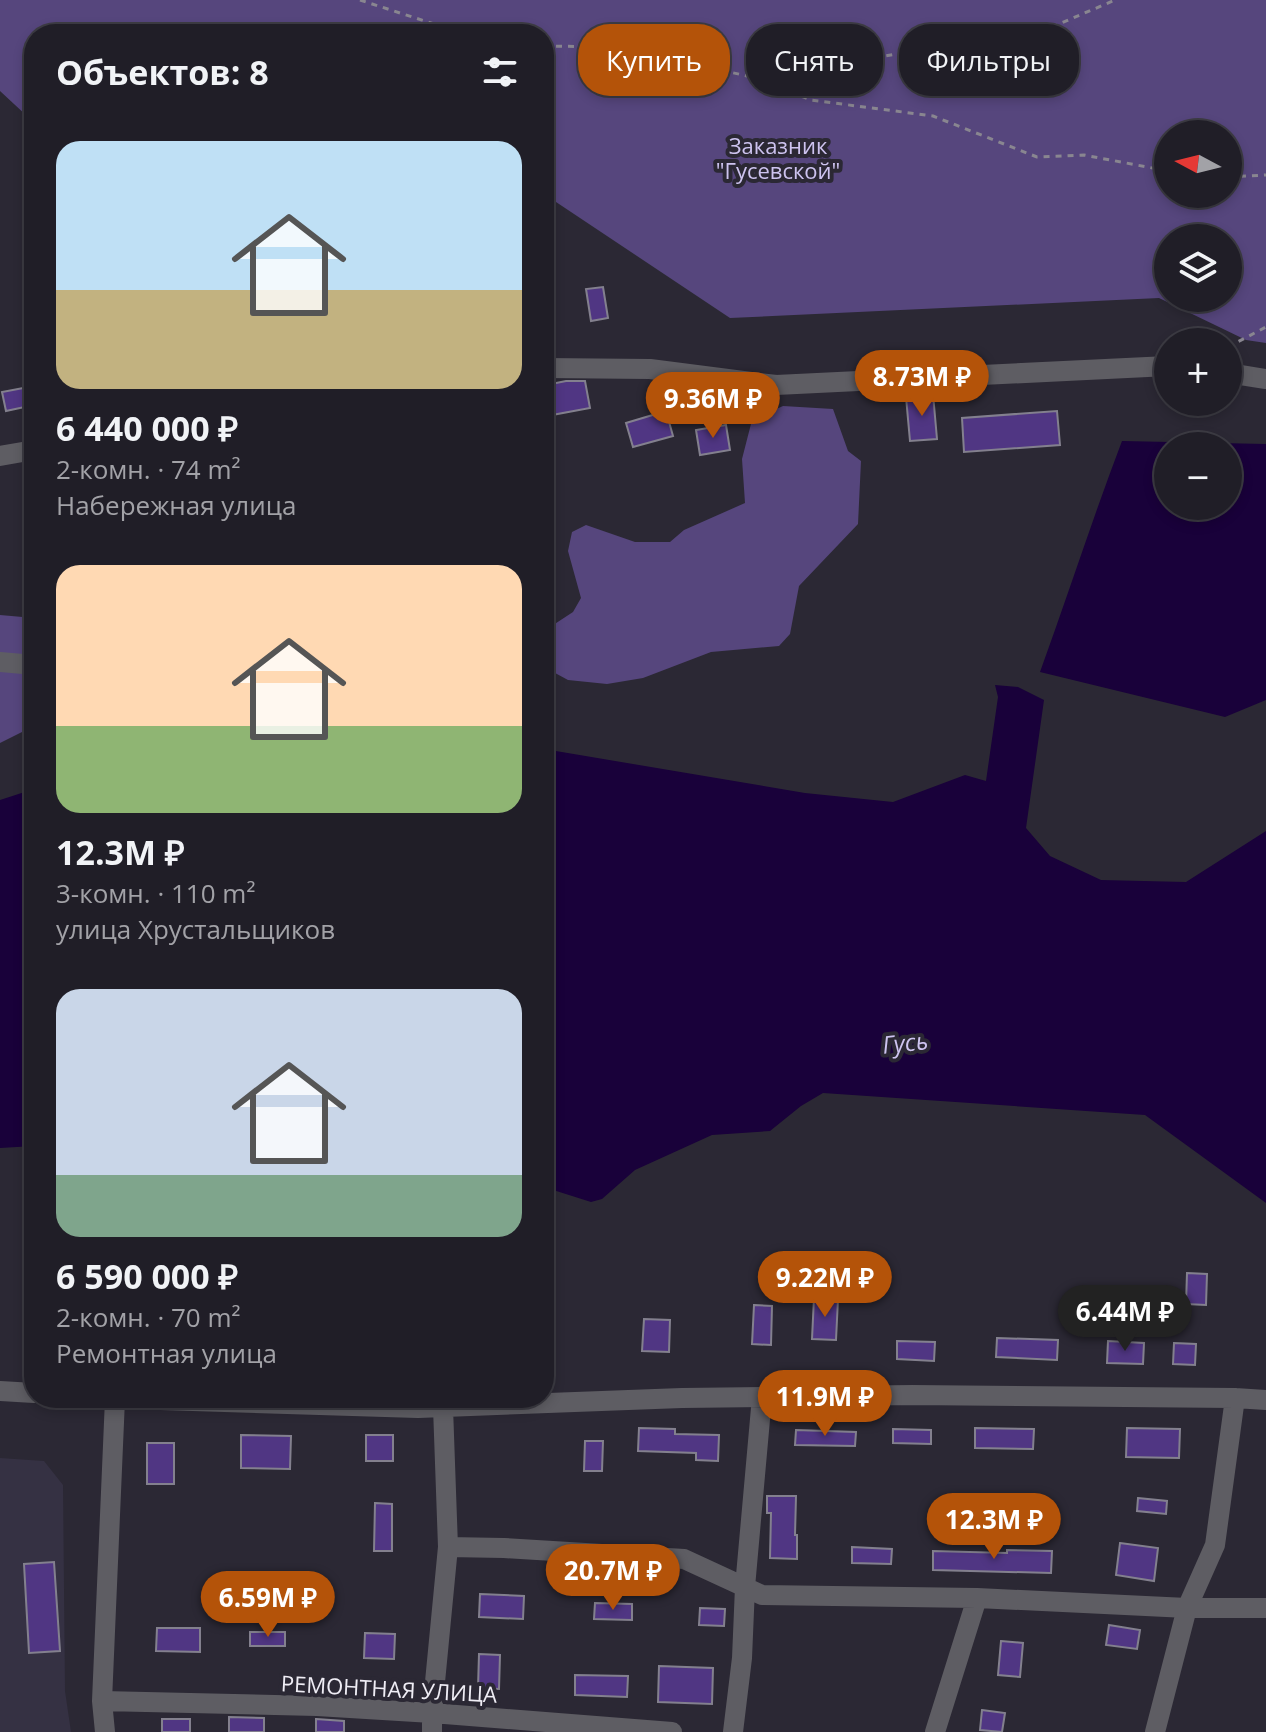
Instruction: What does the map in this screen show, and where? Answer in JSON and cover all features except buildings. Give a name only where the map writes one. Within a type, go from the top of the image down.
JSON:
[{"type":"street","points":[[554,368],[650,369],[776,385],[1154,367]]},
{"type":"street","points":[[1242,375],[1266,379]]},
{"type":"street","points":[[0,456],[24,452]]},
{"type":"street","points":[[0,662],[24,664]]},
{"type":"street","points":[[0,1391],[24,1392]]},
{"type":"street","points":[[554,1403],[927,1395],[1266,1400]]},
{"type":"street","points":[[733,1732],[742,1658],[745,1587],[762,1397]]},
{"type":"street","points":[[1155,1732],[1187,1608],[1215,1545],[1235,1398]]},
{"type":"street","points":[[105,1732],[102,1701],[106,1408]]},
{"type":"street","points":[[432,1722],[448,1547],[443,1408]]},
{"type":"street","points":[[448,1547],[684,1559],[762,1595],[977,1598],[1187,1608],[1266,1608]]},
{"type":"street","points":[[935,1732],[977,1598]]},
{"type":"street","name":"РЕМОНТНАЯ УЛИЦА","points":[[102,1701],[283,1704],[432,1722],[672,1732]]},
{"type":"path","points":[[360,0],[434,24]]},
{"type":"path","points":[[883,56],[1045,30],[1115,0]]},
{"type":"path","points":[[554,46],[616,47],[746,76]]},
{"type":"path","points":[[801,96],[811,100],[933,116],[1037,157],[1084,155],[1154,168]]},
{"type":"path","points":[[1242,176],[1266,175]]},
{"type":"path","points":[[1242,340],[1266,327]]},
{"type":"shaded area","points":[[0,1458],[44,1461],[63,1485],[65,1691],[71,1732],[0,1732]]},
{"type":"green space","name":"Заказник \"Гусевской\"","points":[[0,0],[1266,0],[1266,343],[1242,338],[1242,328],[1221,328],[1188,312],[1242,312],[1242,224],[1154,224],[1154,298],[730,318],[554,201],[554,24],[24,24],[24,113],[0,91]]},
{"type":"green space","points":[[783,406],[833,409],[848,451],[861,461],[858,524],[799,586],[790,634],[779,646],[711,652],[643,678],[607,684],[568,680],[554,672],[554,624],[573,612],[581,598],[568,551],[572,532],[586,525],[635,542],[670,542],[684,530],[745,503],[742,459],[752,420]]},
{"type":"green space","points":[[0,615],[24,617],[24,731],[0,743]]},
{"type":"water","points":[[1122,441],[1154,442],[1154,520],[1242,520],[1242,444],[1266,444],[1266,700],[1225,717],[1040,672]]},
{"type":"water","name":"Гусь","points":[[995,685],[1018,687],[1044,700],[1026,828],[1050,856],[1101,880],[1186,882],[1266,831],[1266,1203],[1145,1115],[823,1093],[770,1131],[712,1135],[635,1170],[602,1199],[591,1202],[554,1190],[554,751],[805,793],[893,802],[965,775],[986,781],[998,697]]},
{"type":"water","points":[[24,792],[24,1147],[0,1148],[0,800]]}]
